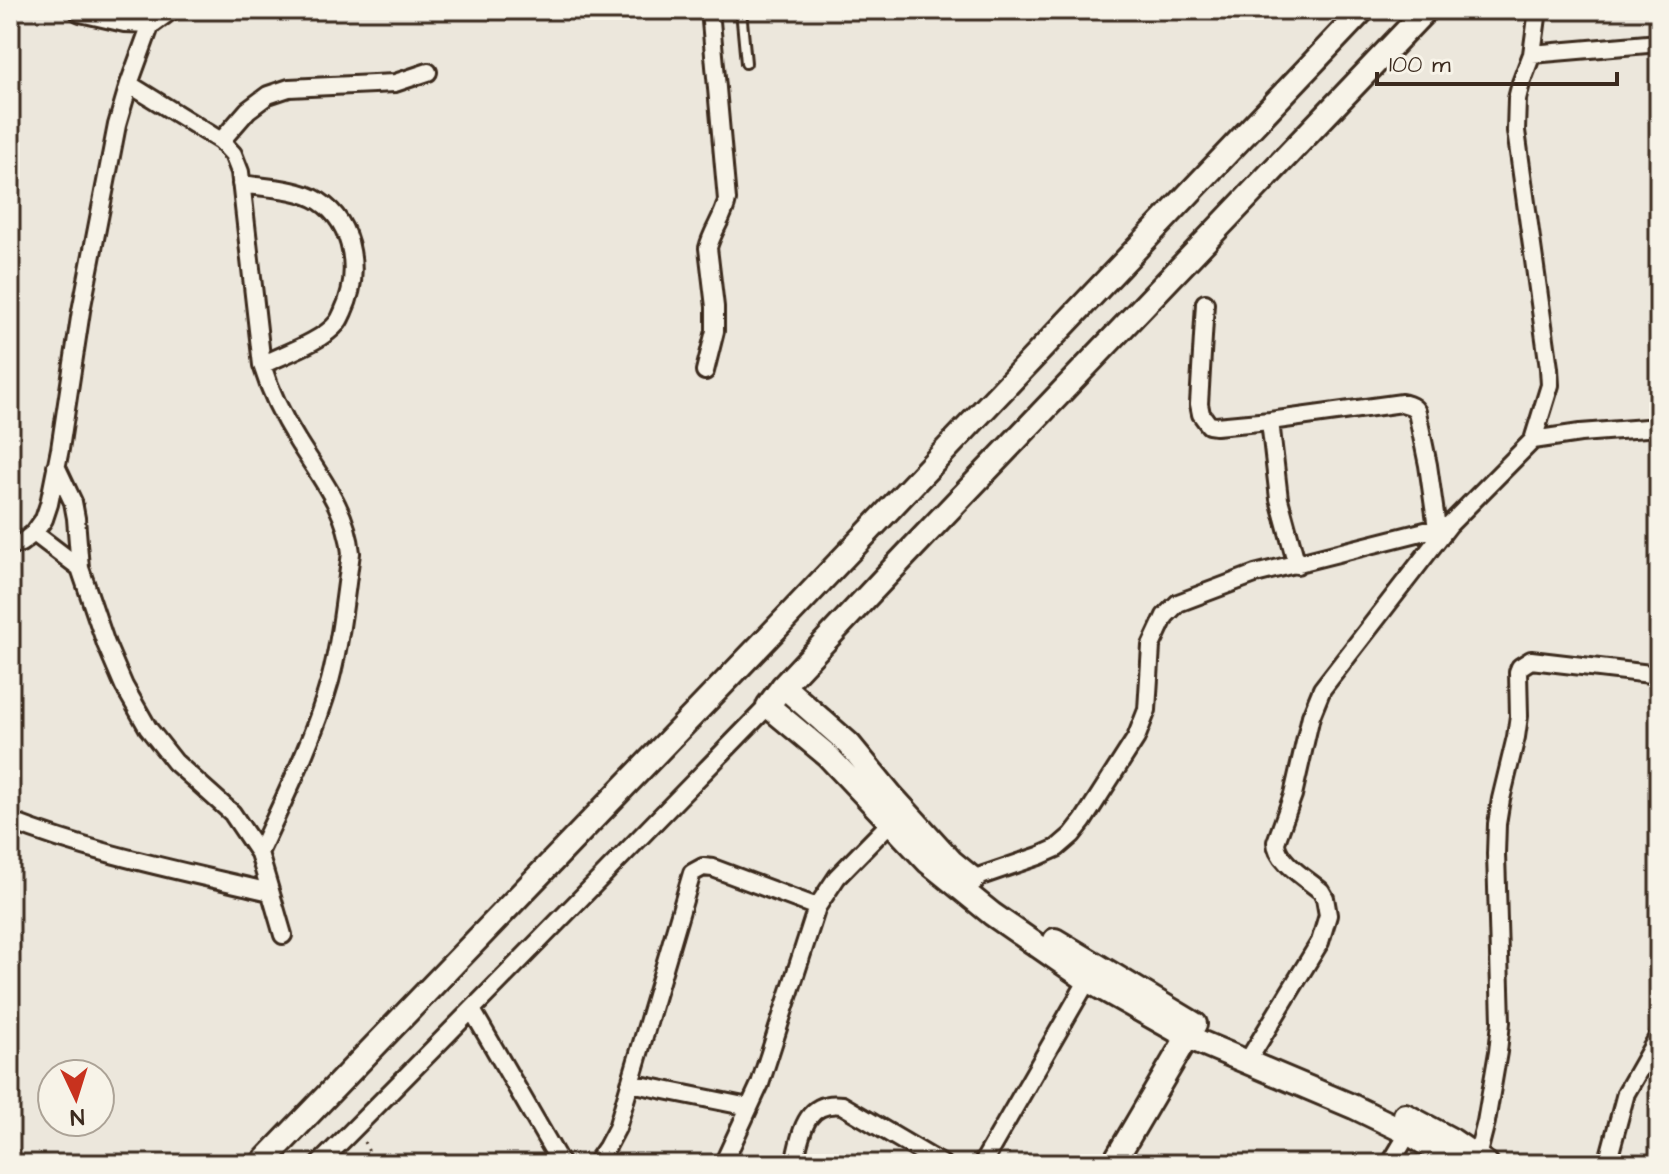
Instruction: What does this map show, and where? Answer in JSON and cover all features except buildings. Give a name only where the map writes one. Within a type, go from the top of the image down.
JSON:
[{"type":"street","points":[[81,10],[125,20],[159,15]]},
{"type":"street","points":[[705,371],[715,331],[708,248],[727,200],[710,10]]},
{"type":"street","points":[[261,1164],[784,620],[1363,10]]},
{"type":"street","points":[[319,1164],[768,706],[914,545],[1426,10]]},
{"type":"street","points":[[1251,1056],[1320,942],[1328,915],[1321,891],[1284,860],[1276,849],[1293,795],[1311,716],[1322,689],[1443,526],[1533,440],[1550,385],[1516,131],[1517,99],[1532,54],[1538,10]]},
{"type":"street","points":[[10,546],[21,543],[34,533],[44,519],[117,125],[129,84],[159,15]]},
{"type":"street","points":[[1532,54],[1659,43]]},
{"type":"street","points":[[221,141],[248,110],[268,95],[289,88],[395,83],[428,72]]},
{"type":"street","points":[[129,84],[221,141],[233,154],[240,172],[262,365],[270,391],[338,506],[346,524],[351,553],[339,644],[329,683],[313,732],[259,853]]},
{"type":"street","points":[[241,184],[294,192],[319,201],[338,218],[348,238],[352,258],[353,282],[337,324],[316,340],[262,365]]},
{"type":"street","points":[[1205,303],[1199,404],[1209,425],[1270,421],[1402,403],[1415,408],[1443,526]]},
{"type":"street","points":[[1270,421],[1279,499],[1297,565]]},
{"type":"street","points":[[1533,440],[1659,427]]},
{"type":"street","points":[[56,466],[73,502],[80,568],[124,686],[148,728],[175,762],[232,813],[259,853],[283,935]]},
{"type":"street","points":[[972,879],[1057,848],[1083,821],[1136,738],[1147,710],[1151,646],[1171,609],[1186,599],[1255,574],[1443,526]]},
{"type":"street","points":[[34,533],[80,568]]},
{"type":"street","points":[[768,706],[1014,914],[1151,1018],[1251,1056],[1354,1107],[1412,1127],[1474,1162],[1486,1122],[1501,1022],[1497,824],[1519,716],[1518,672],[1531,660],[1659,675]]},
{"type":"street","points":[[783,686],[849,744],[928,862],[992,914],[1091,973]]},
{"type":"street","points":[[831,759],[849,744]]},
{"type":"street","points":[[723,1164],[760,1084],[817,907],[837,877],[899,818]]},
{"type":"street","points":[[10,821],[120,857],[270,892]]},
{"type":"street","points":[[595,1164],[617,1128],[692,873],[703,867],[713,868],[817,907]]},
{"type":"street","points":[[982,1164],[1091,973]]},
{"type":"street","points":[[472,1010],[561,1164]]},
{"type":"street","points":[[1113,1164],[1191,1031]]},
{"type":"street","points":[[1607,1164],[1626,1093],[1659,1035]]},
{"type":"street","points":[[630,1083],[749,1107]]},
{"type":"street","points":[[794,1164],[809,1117],[821,1106],[833,1104],[842,1105],[942,1164]]},
{"type":"street","points":[[1390,1164],[1412,1127]]},
{"type":"lane","points":[[741,10],[746,63]]},
{"type":"path","points":[[357,1126],[375,1164]]}]
